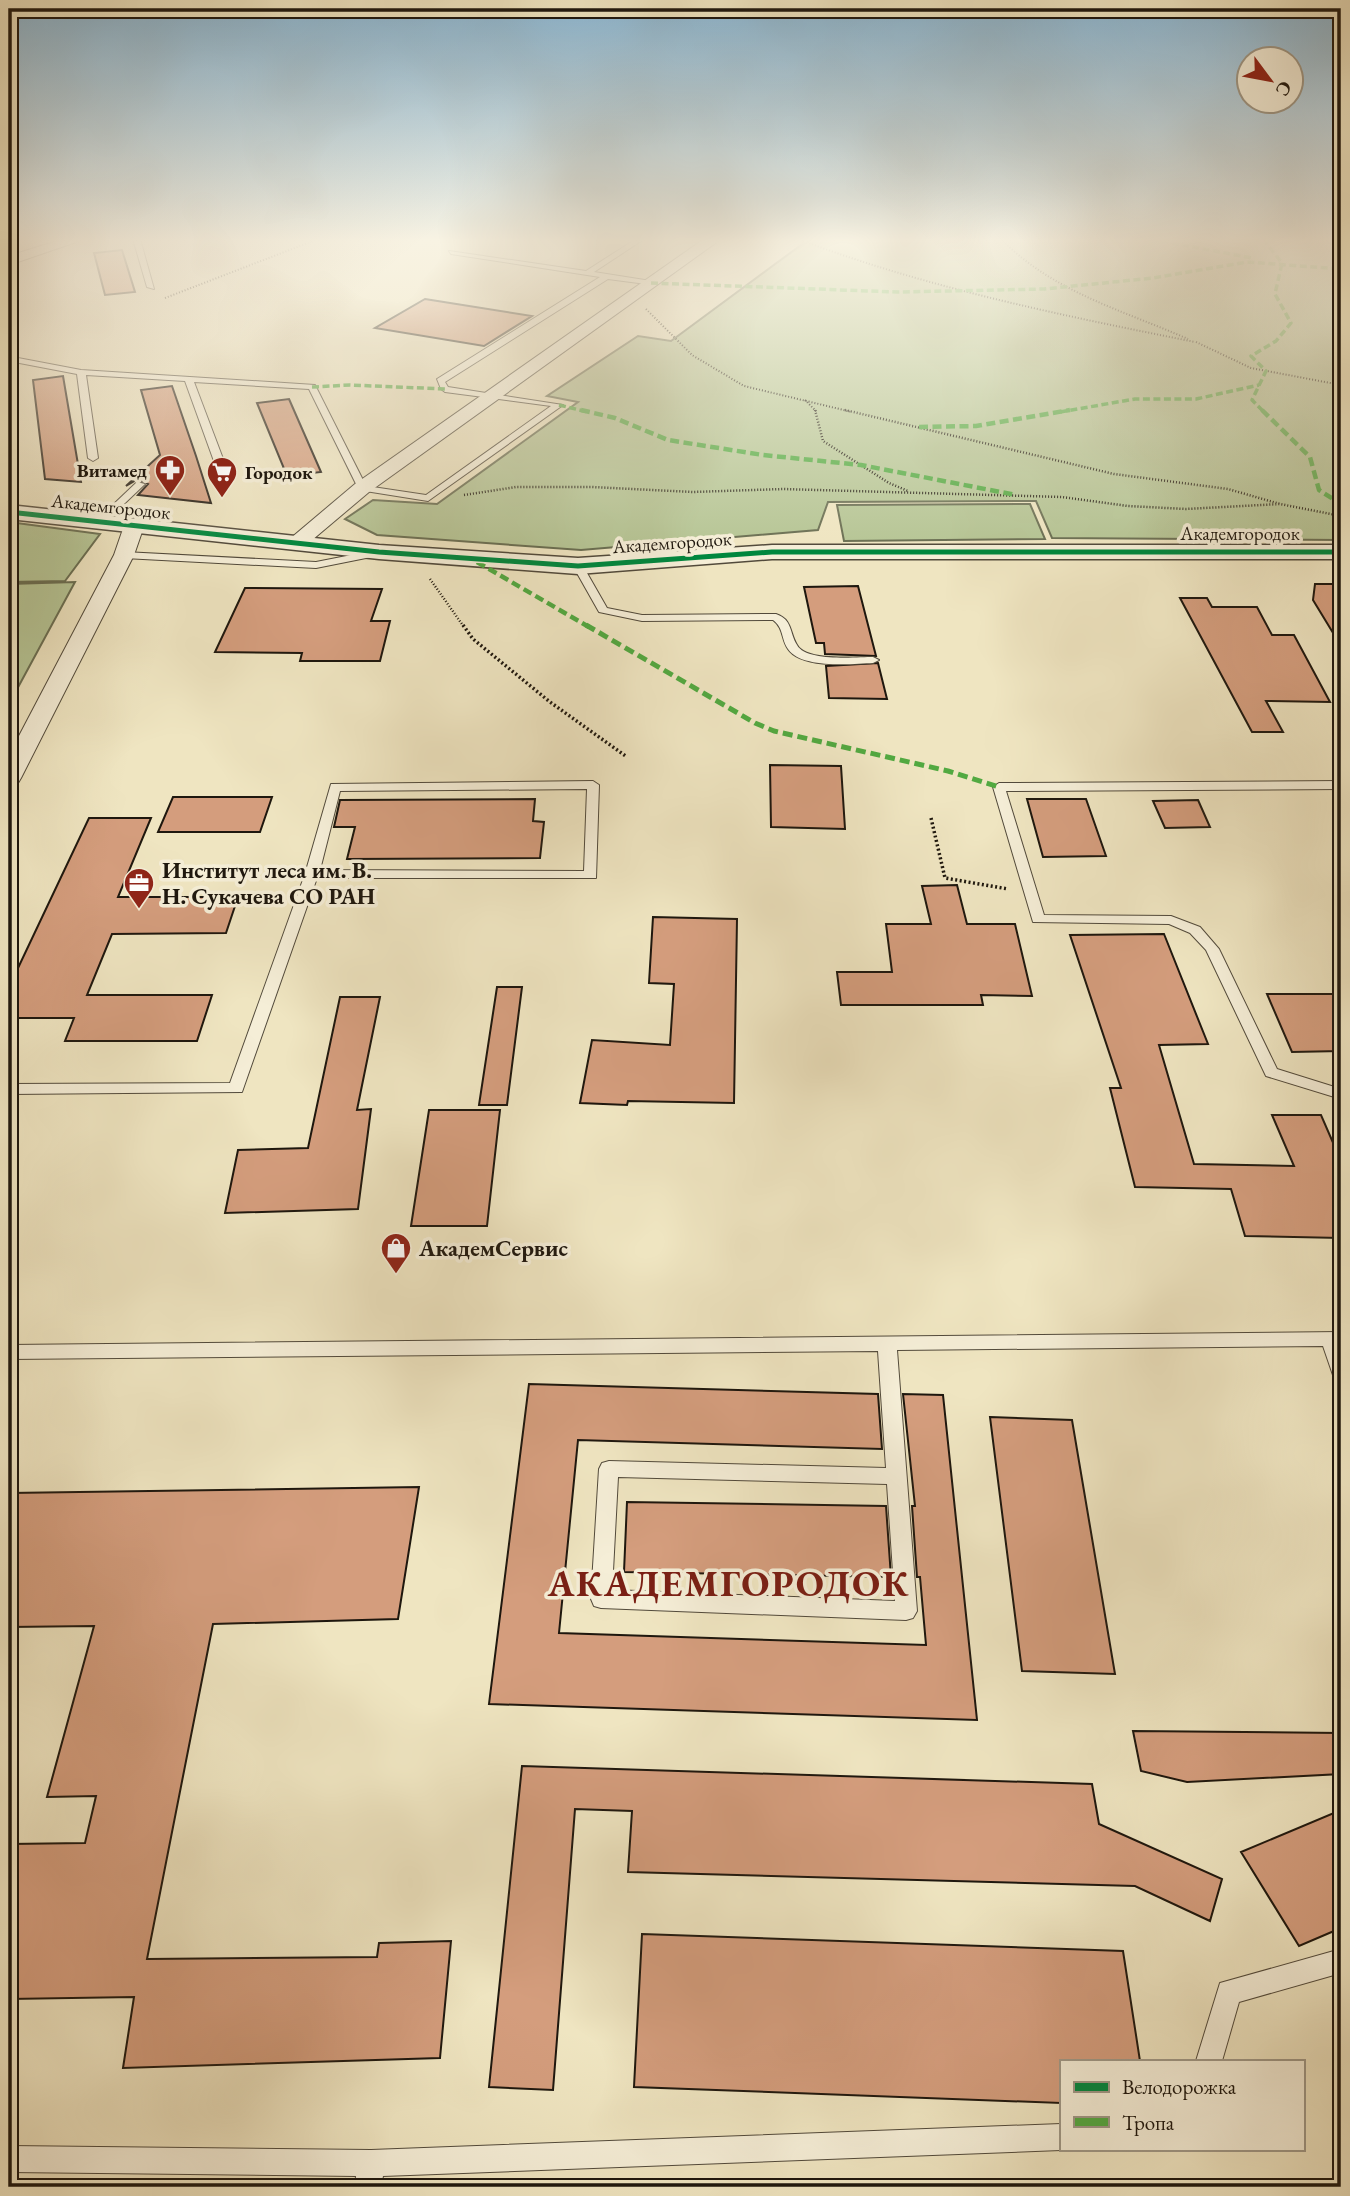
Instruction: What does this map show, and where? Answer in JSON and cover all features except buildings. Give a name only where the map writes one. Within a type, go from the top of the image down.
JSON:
[{"type":"street","points":[[298,542],[362,488],[568,341]]},
{"type":"street","name":"Академгородок","points":[[9,512],[379,552],[578,566],[772,552],[1341,552]]},
{"type":"street","name":"Академгородок","points":[[9,778],[124,555],[134,526]]},
{"type":"lane","points":[[10,341],[11,359],[81,372],[312,387],[362,488],[428,498],[559,405],[445,389],[440,381],[503,341]]},
{"type":"lane","points":[[81,372],[93,458]]},
{"type":"lane","points":[[188,378],[220,464]]},
{"type":"lane","points":[[100,522],[140,484]]},
{"type":"lane","points":[[124,555],[316,565],[379,552]]},
{"type":"lane","points":[[578,566],[603,610],[642,618],[776,617],[785,623],[794,650],[802,656],[828,660],[873,660]]},
{"type":"lane","points":[[9,1089],[236,1088],[313,874],[335,787],[593,785],[591,875],[313,874]]},
{"type":"lane","points":[[1341,785],[999,788],[1038,919],[1171,920],[1195,930],[1212,950],[1271,1072],[1341,1094]]},
{"type":"lane","points":[[9,1352],[1336,1339],[1341,1373]]},
{"type":"lane","points":[[887,1342],[897,1476],[906,1611],[601,1599],[609,1469],[897,1476]]},
{"type":"lane","points":[[1209,2060],[1229,1992],[1341,1961]]},
{"type":"lane","points":[[9,2159],[369,2175],[1060,2137]]},
{"type":"path","points":[[679,341],[710,368],[744,386],[1114,474],[1228,489],[1280,504],[1341,516]]},
{"type":"path","points":[[1195,342],[1251,368],[1341,385]]},
{"type":"path","points":[[804,400],[817,412],[822,441],[889,483],[913,493]]},
{"type":"path","points":[[428,498],[485,493],[516,487],[643,488],[693,492],[783,489],[1062,497],[1128,506],[1186,509],[1280,504]]},
{"type":"path","points":[[413,555],[472,639],[550,702],[627,757]]},
{"type":"path","points":[[931,818],[945,878],[1007,889],[1038,919]]},
{"type":"green space","points":[[630,341],[1341,341],[1341,540],[1052,538],[1036,501],[828,502],[818,530],[581,550],[377,535],[345,519],[373,500],[437,504],[578,402],[547,396]]},
{"type":"green space","points":[[1030,504],[1045,539],[844,541],[837,505]]},
{"type":"green space","points":[[9,522],[100,534],[65,581],[9,582]]},
{"type":"green space","points":[[75,582],[9,704],[9,584]]},
{"type":"marked path","points":[[1275,341],[1251,356],[1266,371],[1252,400],[1310,457],[1319,490],[1341,504]]},
{"type":"marked path","points":[[312,387],[350,385],[445,389]]},
{"type":"marked path","points":[[919,427],[976,426],[1135,399],[1196,399],[1259,385]]},
{"type":"marked path","points":[[559,405],[615,418],[668,440],[763,455],[861,465],[1016,495]]},
{"type":"marked path","points":[[477,562],[755,723],[774,731],[948,771],[999,787]]},
{"type":"cycle path","points":[[9,512],[379,552],[578,566],[772,552],[1341,552]]},
{"type":"place","name":"Витамед","points":[[170,497]]},
{"type":"place","name":"Городок","points":[[222,499]]},
{"type":"place","name":"Институт леса им. В. Н. Сукачева СО РАН","points":[[139,910]]},
{"type":"place","name":"АкадемСервис","points":[[396,1275]]},
{"type":"district","name":"АКАДЕМГОРОДОК","points":[[729,1583]]}]
